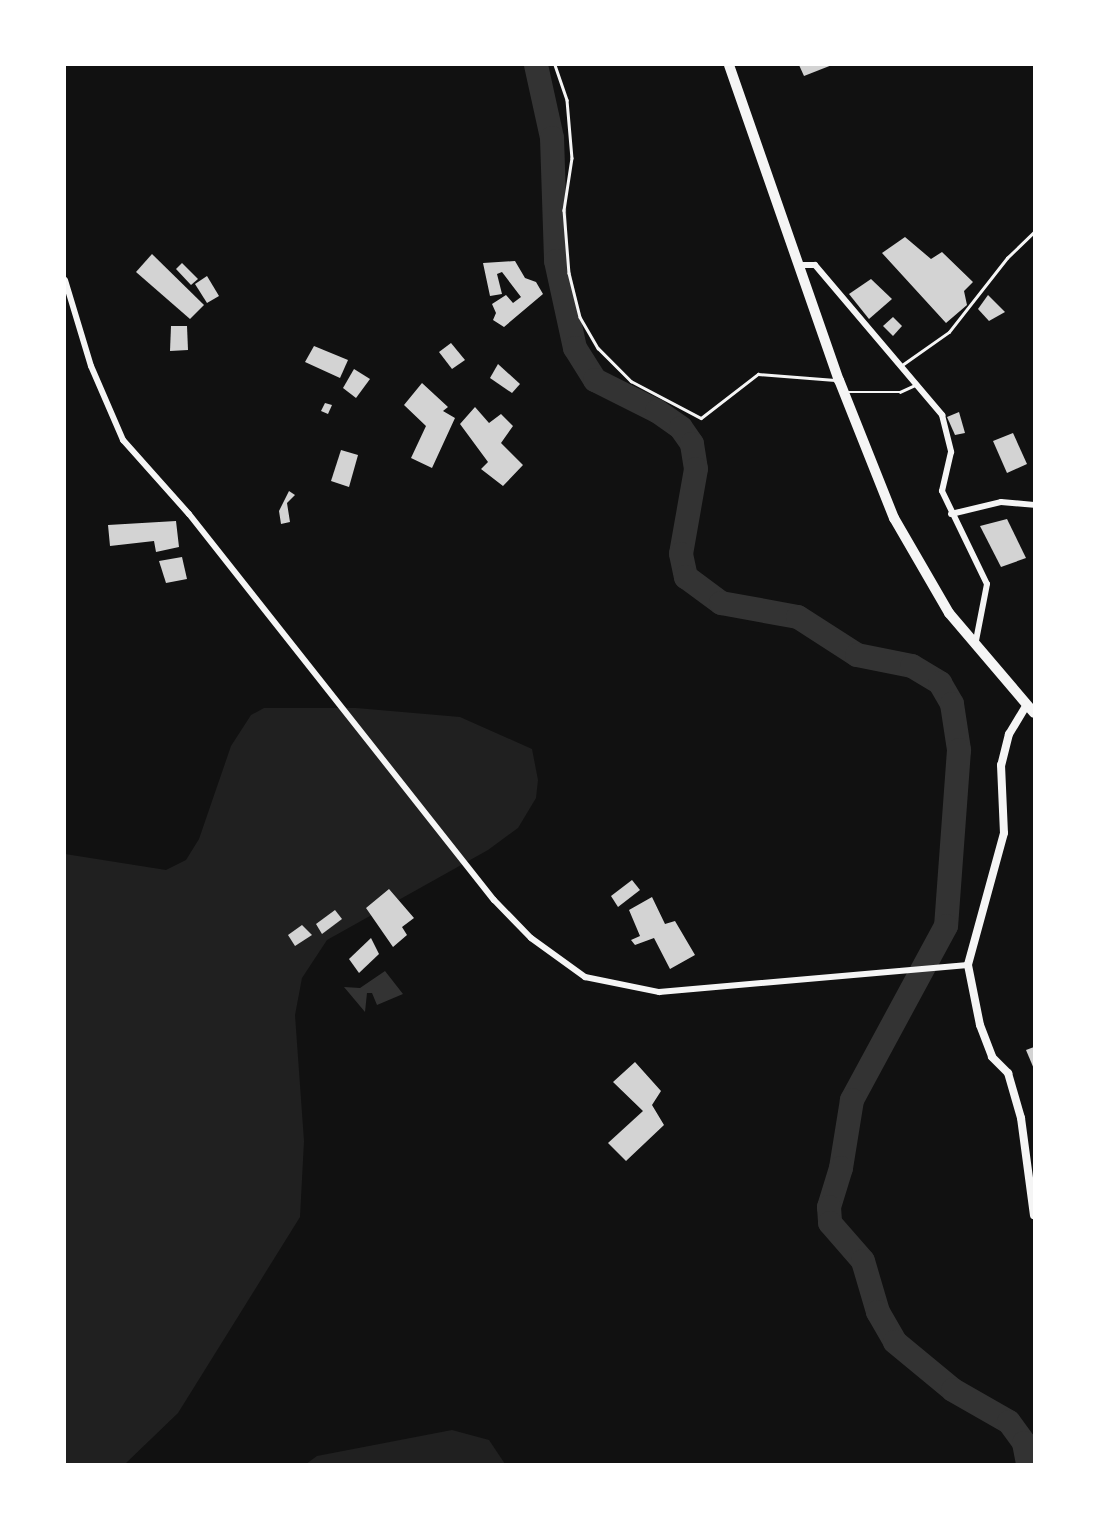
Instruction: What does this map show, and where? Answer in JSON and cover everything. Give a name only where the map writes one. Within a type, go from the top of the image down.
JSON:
[{"type":"main road","points":[[729,65],[839,380],[894,518],[922,570],[974,647],[1030,709]]},
{"type":"street","points":[[800,265],[815,265],[942,415],[951,452],[942,491],[987,584],[974,647]]},
{"type":"street","points":[[65,280],[91,366],[123,440],[189,514],[494,900],[531,938],[585,977],[659,992],[902,968],[968,965]]},
{"type":"street","points":[[951,514],[1001,502],[1034,505]]},
{"type":"street","points":[[1030,709],[1009,734],[1001,765],[1004,833],[968,965],[980,1026],[992,1057],[1008,1073],[1021,1118],[1034,1214]]},
{"type":"lane","points":[[555,65],[567,100],[572,158],[564,210],[569,274],[580,317],[598,348],[631,381],[701,418],[758,374],[839,380]]},
{"type":"lane","points":[[900,366],[949,332],[1007,257],[1034,232]]},
{"type":"lane","points":[[844,393],[900,392],[915,385]]},
{"type":"shaded area","points":[[264,708],[356,708],[460,717],[532,749],[538,780],[536,798],[518,828],[488,850],[327,940],[302,978],[295,1015],[304,1141],[300,1217],[178,1413],[125,1464],[65,1464],[65,854],[166,870],[186,860],[199,839],[231,746],[251,715]]},
{"type":"shaded area","points":[[385,971],[403,994],[377,1005],[372,993],[367,993],[365,1012],[344,987],[360,988]]},
{"type":"shaded area","points":[[452,1430],[489,1440],[505,1464],[306,1464],[317,1456]]},
{"type":"building","points":[[799,65],[832,65],[804,76]]},
{"type":"building","points":[[905,237],[931,259],[942,252],[973,282],[964,291],[967,305],[946,323],[882,253]]},
{"type":"building","points":[[152,254],[204,305],[190,319],[136,272]]},
{"type":"building","points":[[515,261],[525,278],[536,282],[543,294],[504,327],[493,320],[496,313],[492,304],[506,295],[513,303],[521,297],[502,272],[497,274],[502,294],[490,296],[483,263]]},
{"type":"building","points":[[182,263],[198,279],[191,285],[176,269]]},
{"type":"building","points":[[207,276],[219,296],[207,303],[195,284]]},
{"type":"building","points":[[871,279],[892,299],[869,319],[849,294]]},
{"type":"building","points":[[988,295],[1005,312],[989,321],[978,309]]},
{"type":"building","points":[[893,317],[902,326],[893,336],[883,326]]},
{"type":"building","points":[[171,326],[187,326],[188,350],[170,351]]},
{"type":"building","points":[[451,343],[465,360],[452,369],[439,352]]},
{"type":"building","points":[[314,346],[348,360],[340,378],[305,362]]},
{"type":"building","points":[[498,364],[520,384],[512,393],[490,378]]},
{"type":"building","points":[[354,369],[370,379],[356,398],[343,388]]},
{"type":"building","points":[[422,383],[448,407],[443,411],[455,418],[432,468],[411,458],[426,426],[404,405]]},
{"type":"building","points":[[325,403],[332,405],[328,414],[321,411]]},
{"type":"building","points":[[475,407],[489,423],[501,414],[513,426],[501,443],[523,465],[503,486],[481,469],[488,462],[460,424]]},
{"type":"building","points":[[959,412],[965,433],[955,435],[947,417]]},
{"type":"building","points":[[1013,433],[1027,464],[1007,473],[993,441]]},
{"type":"building","points":[[341,450],[358,455],[349,487],[331,481]]},
{"type":"building","points":[[289,491],[295,495],[287,503],[290,522],[281,524],[279,511]]},
{"type":"building","points":[[1007,519],[1026,558],[1001,567],[980,526]]},
{"type":"building","points":[[176,521],[179,547],[156,552],[154,541],[110,546],[108,525]]},
{"type":"building","points":[[182,557],[187,579],[166,583],[159,561]]},
{"type":"building","points":[[632,880],[640,890],[618,907],[611,896]]},
{"type":"building","points":[[389,889],[414,918],[402,927],[407,935],[393,947],[366,908]]},
{"type":"building","points":[[652,897],[665,924],[675,921],[695,955],[670,969],[654,938],[635,945],[631,940],[640,936],[629,910]]},
{"type":"building","points":[[335,910],[342,919],[322,934],[316,924]]},
{"type":"building","points":[[302,925],[312,935],[295,946],[288,935]]},
{"type":"building","points":[[371,938],[379,954],[359,973],[349,959]]},
{"type":"building","points":[[1034,1047],[1034,1069],[1026,1050]]},
{"type":"building","points":[[635,1062],[661,1091],[652,1105],[664,1125],[626,1161],[608,1143],[643,1111],[613,1082]]},
{"type":"waterway","points":[[536,65],[552,138],[556,261],[575,348],[595,380],[657,411],[681,428],[692,444],[696,469],[681,554],[686,577],[721,603],[798,617],[857,655],[912,666],[940,683],[952,704],[959,750],[946,926],[852,1100],[841,1168],[829,1207],[830,1223],[863,1261],[878,1312],[895,1342],[953,1390],[1009,1422],[1024,1443],[1028,1464]]}]
